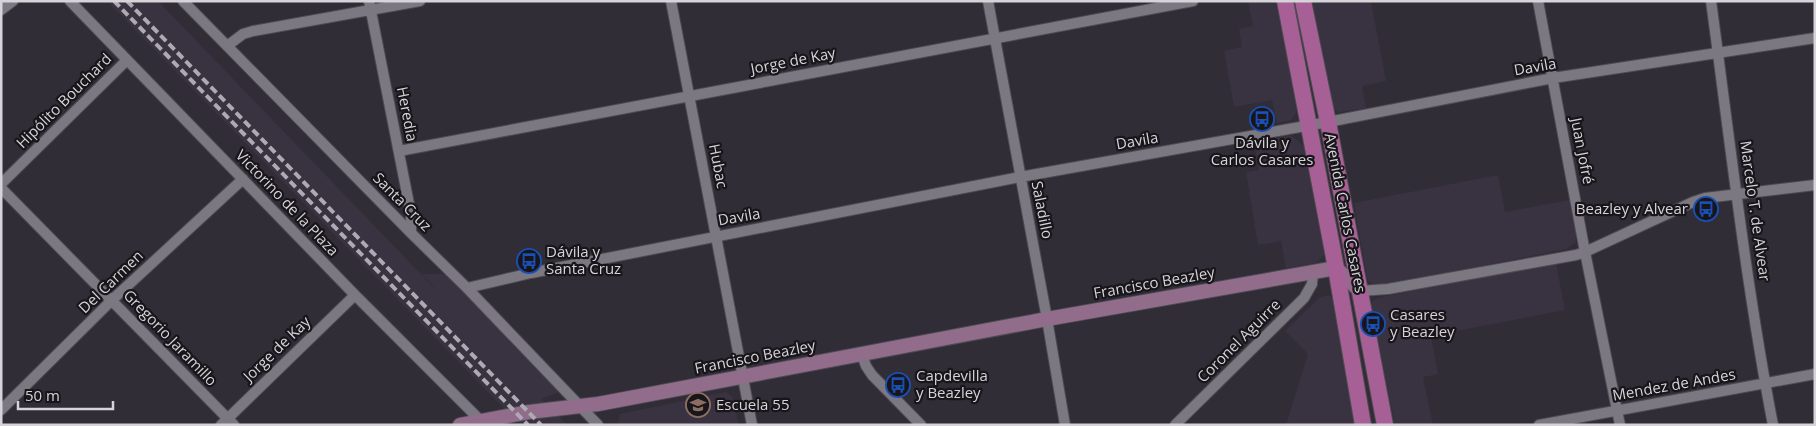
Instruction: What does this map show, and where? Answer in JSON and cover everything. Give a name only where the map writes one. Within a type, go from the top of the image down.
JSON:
[{"type":"main road","name":"Avenida Carlos Casares","points":[[1285,1],[1336,268],[1363,425]]},
{"type":"main road","name":"Avenida Carlos Casares","points":[[1303,1],[1328,122],[1385,425]]},
{"type":"street","points":[[1,10],[13,1]]},
{"type":"street","name":"Victorino de la Plaza","points":[[70,1],[126,61],[482,422]]},
{"type":"street","name":"Santa Cruz","points":[[183,1],[467,288],[598,425]]},
{"type":"street","points":[[227,46],[243,34],[253,31],[370,6],[420,1]]},
{"type":"street","name":"Hubac","points":[[672,1],[752,425]]},
{"type":"street","name":"Saladillo","points":[[988,1],[1065,425]]},
{"type":"street","name":"Jorge de Kay","points":[[399,152],[1193,1]]},
{"type":"street","name":"Juan Jofré","points":[[1538,1],[1585,252],[1620,425]]},
{"type":"street","name":"Marcelo T. de Alvear","points":[[1711,1],[1737,195],[1772,425]]},
{"type":"street","name":"Heredia","points":[[370,6],[411,214],[411,233]]},
{"type":"street","name":"Davila","points":[[467,288],[531,273],[717,236],[1553,78],[1815,38]]},
{"type":"street","name":"Hipólito Bouchard","points":[[1,186],[126,61]]},
{"type":"street","name":"Del Carmen","points":[[1,410],[112,300],[243,179]]},
{"type":"street","points":[[1336,268],[1360,291],[1388,290],[1585,252],[1692,202],[1705,198],[1815,185]]},
{"type":"street","name":"Gregorio Jaramillo","points":[[1,186],[228,423]]},
{"type":"street","name":"Francisco Beazley","points":[[460,425],[598,404],[1047,319],[1336,268]]},
{"type":"street","name":"Coronel Aguirre","points":[[1175,425],[1304,298],[1312,284],[1313,272]]},
{"type":"street","name":"Jorge de Kay","points":[[228,423],[355,295]]},
{"type":"street","points":[[862,355],[872,375],[921,425]]},
{"type":"street","name":"Mendez de Andes","points":[[1539,425],[1815,374]]},
{"type":"shaded area","points":[[107,1],[158,1],[445,299],[422,274],[447,274],[562,391],[541,399],[567,425],[520,425]]},
{"type":"shaded area","points":[[1248,1],[1278,1],[1296,108],[1296,113],[1291,120],[1277,123],[1272,100],[1234,107],[1224,51],[1242,47],[1239,29],[1253,26]]},
{"type":"shaded area","points":[[1312,1],[1371,1],[1386,81],[1362,86],[1366,108],[1339,112],[1329,104]]},
{"type":"shaded area","points":[[1290,136],[1295,138],[1304,147],[1324,254],[1315,263],[1286,268],[1281,241],[1258,245],[1246,172],[1259,170],[1254,142]]},
{"type":"shaded area","points":[[1498,175],[1505,212],[1570,200],[1577,236],[1575,243],[1566,249],[1382,286],[1369,282],[1354,203]]},
{"type":"shaded area","points":[[1556,263],[1565,310],[1431,336],[1438,374],[1423,377],[1433,425],[1395,425],[1371,306],[1372,301],[1377,298]]},
{"type":"shaded area","points":[[1328,295],[1333,298],[1359,425],[1286,425],[1308,354],[1285,331],[1319,298]]},
{"type":"shaded area","name":"Escuela 55","points":[[726,392],[732,396],[739,425],[620,425],[618,423],[620,414]]},
{"type":"railway","points":[[114,1],[528,425]]},
{"type":"railway","points":[[127,1],[541,425]]},
{"type":"place","name":"Dávila y Carlos Casares","points":[[1262,119]]},
{"type":"place","name":"Beazley y Alvear","points":[[1706,209]]},
{"type":"place","name":"Dávila y Santa Cruz","points":[[529,261]]},
{"type":"place","name":"Casares y Beazley","points":[[1373,324]]},
{"type":"place","name":"Capdevilla y Beazley","points":[[898,385]]},
{"type":"place","name":"Escuela 55","points":[[698,405]]}]
